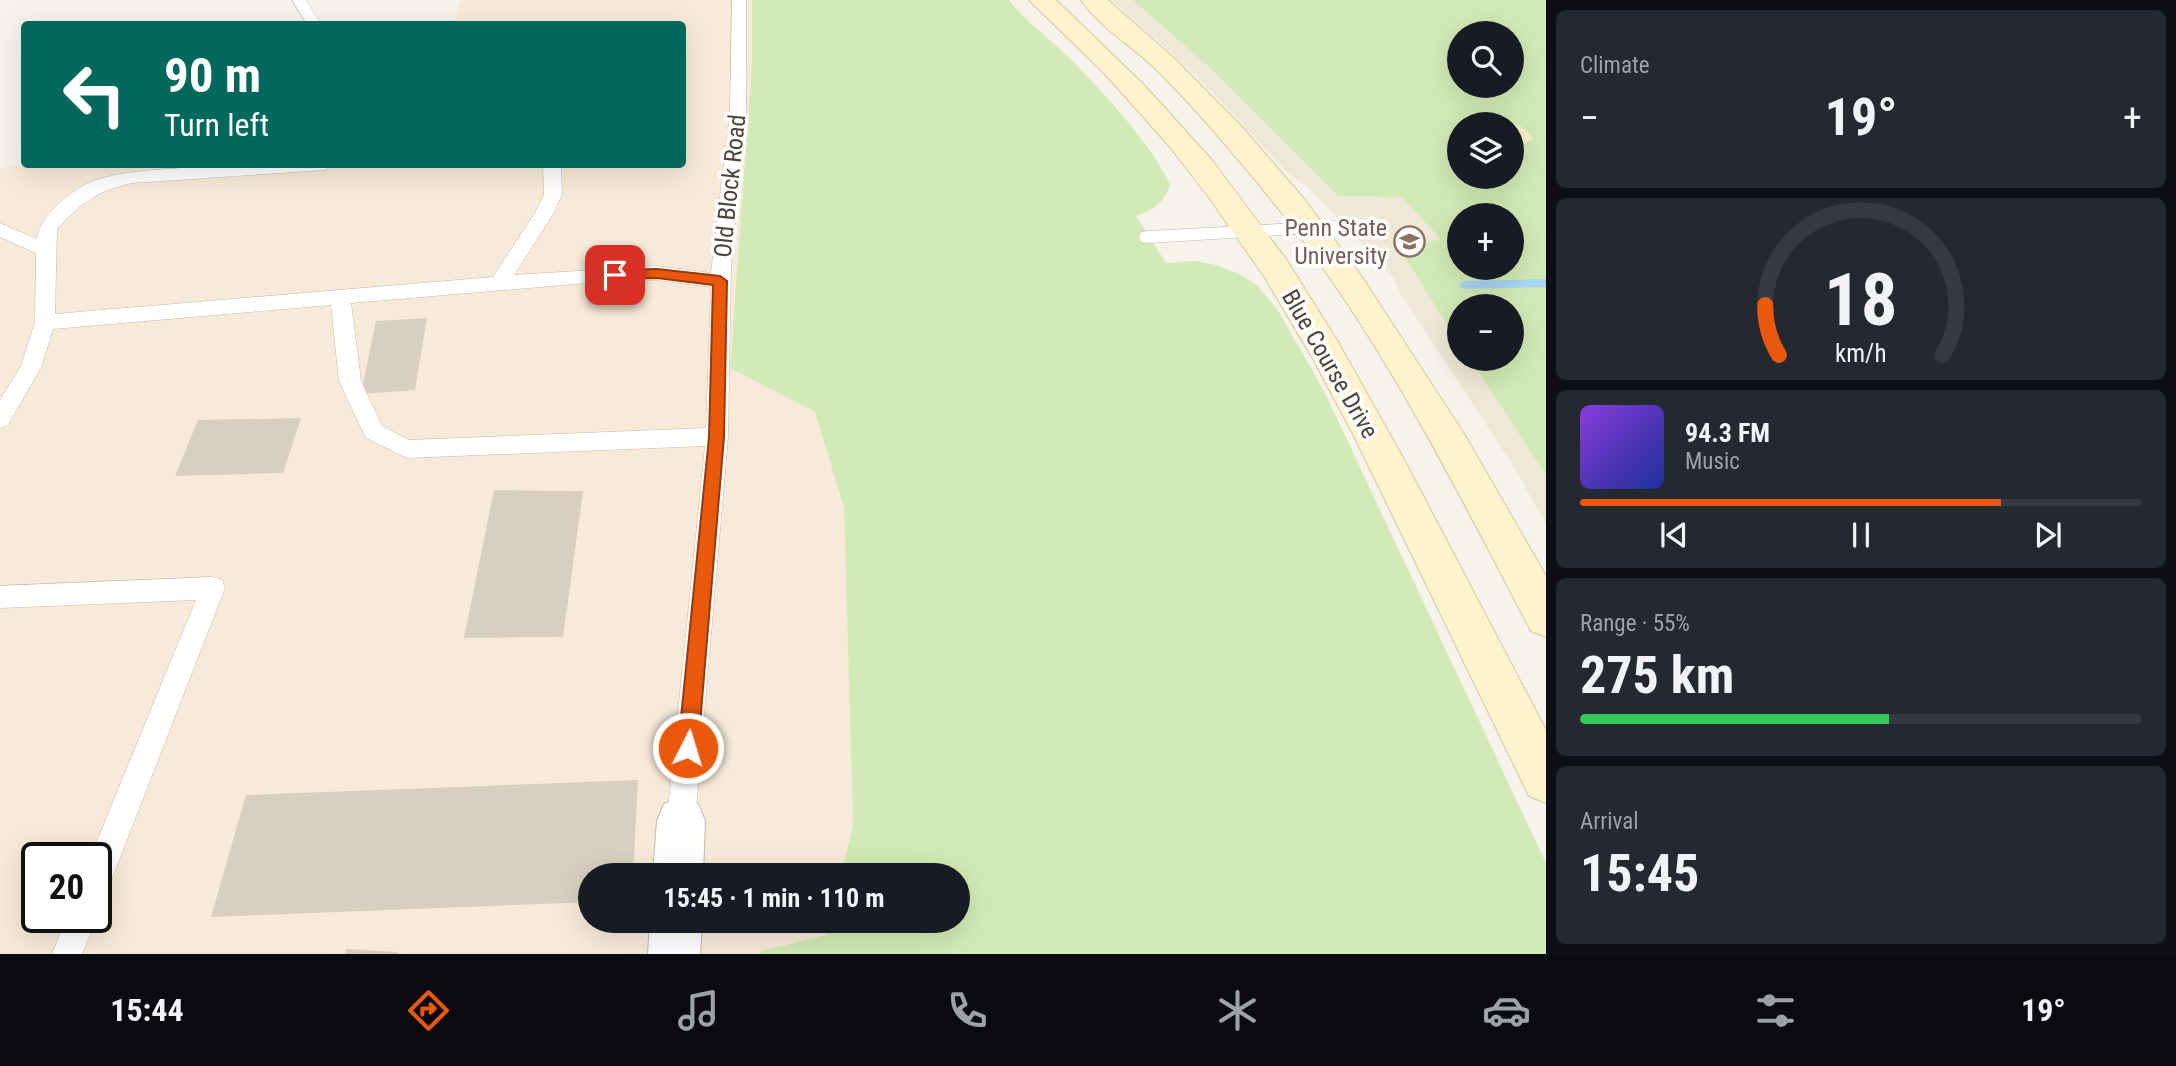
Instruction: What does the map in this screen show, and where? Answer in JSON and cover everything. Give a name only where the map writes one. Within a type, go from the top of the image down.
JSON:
[{"type":"main road","name":"Blue Course Drive","points":[[1041,0],[1115,69],[1167,126],[1222,192],[1307,319],[1375,440],[1546,779]]},
{"type":"main road","points":[[1093,0],[1191,89],[1248,151],[1337,262],[1416,384],[1546,617]]},
{"type":"street","name":"Old Block Road","points":[[679,863],[681,821]]},
{"type":"street","points":[[674,954],[675,933]]},
{"type":"lane","points":[[299,0],[312,21]]},
{"type":"lane","name":"Old Block Road","points":[[681,821],[717,437],[720,281],[738,113],[739,0]]},
{"type":"lane","points":[[0,419],[31,367],[45,322],[45,250],[48,227],[69,205],[99,185],[132,177],[266,168]]},
{"type":"lane","points":[[499,283],[544,214],[553,195],[552,168]]},
{"type":"lane","points":[[1148,237],[1356,226]]},
{"type":"lane","points":[[0,229],[45,250]]},
{"type":"lane","points":[[45,322],[499,283],[657,273],[720,281]]},
{"type":"lane","points":[[340,296],[350,381],[374,432],[407,449],[717,437]]},
{"type":"lane","points":[[0,597],[213,588],[111,842]]},
{"type":"lane","points":[[67,954],[76,933]]},
{"type":"shaded area","points":[[460,0],[754,0],[752,65],[730,368],[815,412],[844,508],[853,826],[844,863],[578,863],[578,933],[826,935],[761,951],[761,954],[0,954],[0,168],[21,166],[21,168],[686,168],[686,21],[456,21]]},
{"type":"shaded area","name":"Penn State University","points":[[1112,0],[1546,0],[1546,524],[1512,464],[1451,371],[1524,371],[1524,294],[1447,294],[1447,365],[1400,293],[1394,278],[1308,187],[1288,173],[1195,74]]},
{"type":"green space","points":[[752,0],[1009,0],[1073,62],[1121,114],[1151,152],[1170,185],[1157,205],[1136,216],[1166,263],[1195,261],[1216,265],[1241,275],[1258,286],[1279,312],[1325,393],[1546,863],[1546,954],[761,954],[761,951],[827,933],[970,933],[970,863],[844,863],[853,826],[844,508],[815,412],[730,368],[752,65]]},
{"type":"green space","name":"Penn State University","points":[[1133,0],[1546,0],[1546,475],[1478,371],[1524,371],[1524,294],[1447,294],[1447,324],[1404,256],[1417,246],[1441,239],[1402,197],[1338,196],[1206,64]]},
{"type":"sand","points":[[1524,129],[1528,132],[1533,139],[1524,144]]},
{"type":"building","points":[[427,318],[415,390],[361,394],[376,321]]},
{"type":"building","points":[[301,418],[283,473],[175,476],[198,420]]},
{"type":"building","points":[[494,490],[583,491],[563,637],[464,638]]},
{"type":"building","points":[[638,780],[634,863],[578,863],[578,902],[211,917],[246,795]]},
{"type":"building","points":[[346,949],[398,952],[398,954],[345,954]]},
{"type":"waterway","points":[[1464,285],[1546,283]]},
{"type":"place","name":"Penn State University","points":[[1410,242]]},
{"type":"route","points":[[615,275],[657,273],[720,281],[717,437],[688,748]]}]
